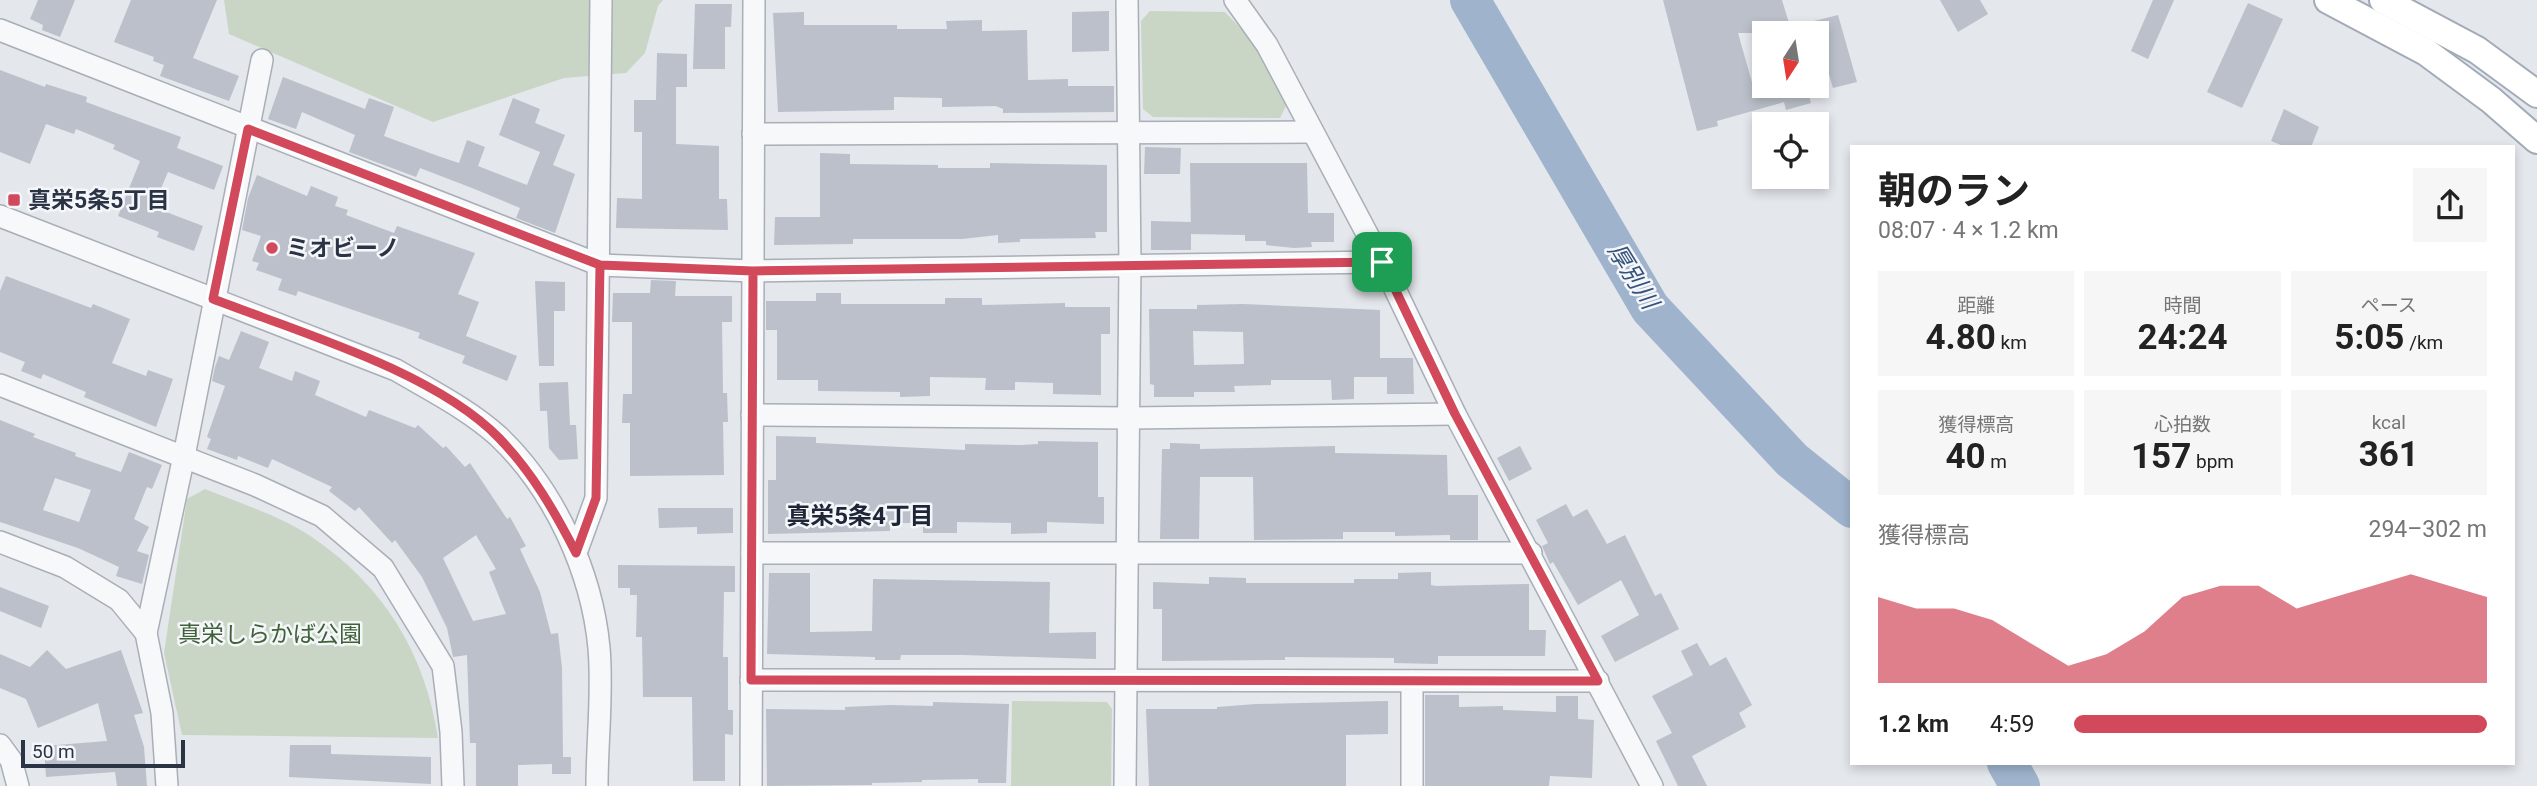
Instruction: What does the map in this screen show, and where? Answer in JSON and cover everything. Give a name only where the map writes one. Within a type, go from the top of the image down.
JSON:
[{"type":"main road","points":[[2328,0],[2426,52],[2491,100],[2537,140]]},
{"type":"main road","points":[[2383,0],[2477,50],[2537,94]]},
{"type":"street","points":[[576,553],[596,498],[601,0]]},
{"type":"street","points":[[751,786],[754,0]]},
{"type":"street","points":[[1125,786],[1130,265],[1128,0]]},
{"type":"street","points":[[1235,0],[1267,45],[1382,262],[1455,414],[1531,553],[1652,786]]},
{"type":"street","points":[[0,30],[600,265],[753,271],[1382,262]]},
{"type":"street","points":[[167,786],[162,713],[146,633],[184,456],[262,60]]},
{"type":"street","points":[[753,134],[1311,132]]},
{"type":"street","points":[[0,216],[396,370],[455,405],[498,436],[529,473],[552,507],[576,553],[599,648],[597,786]]},
{"type":"street","points":[[0,385],[184,456],[322,516],[383,568],[443,666],[451,732],[453,786]]},
{"type":"street","points":[[752,415],[1129,418],[1455,414]]},
{"type":"street","points":[[0,542],[65,567],[119,600],[146,633]]},
{"type":"street","points":[[752,553],[1531,553]]},
{"type":"street","points":[[751,680],[1126,678],[1598,681]]},
{"type":"street","points":[[1412,681],[1412,786]]},
{"type":"street","points":[[0,745],[11,760],[18,786]]},
{"type":"green space","points":[[224,0],[663,0],[658,6],[645,53],[626,73],[564,78],[433,122],[229,34]]},
{"type":"green space","points":[[1150,11],[1225,12],[1260,49],[1288,102],[1280,118],[1153,117],[1143,109],[1141,21]]},
{"type":"green space","name":"真栄しらかば公園","points":[[205,489],[300,529],[338,556],[360,577],[397,624],[411,650],[432,707],[438,738],[182,735],[164,653],[187,499]]},
{"type":"green space","points":[[1012,701],[1107,702],[1112,709],[1111,786],[1011,786]]},
{"type":"building","points":[[38,0],[75,0],[60,37],[42,30],[43,25],[30,19]]},
{"type":"building","points":[[131,0],[217,0],[193,58],[239,76],[229,101],[160,76],[164,65],[153,61],[154,57],[114,42]]},
{"type":"building","points":[[1663,0],[1782,0],[1788,21],[1752,21],[1752,33],[1738,33],[1752,82],[1752,98],[1810,98],[1811,103],[1786,110],[1784,102],[1717,121],[1718,126],[1697,131]]},
{"type":"building","points":[[1940,0],[1980,0],[1988,14],[1958,32]]},
{"type":"building","points":[[2153,0],[2174,0],[2148,59],[2131,51]]},
{"type":"building","points":[[2248,3],[2283,19],[2242,108],[2207,92]]},
{"type":"building","points":[[695,4],[732,4],[731,27],[725,27],[725,69],[693,69]]},
{"type":"building","points":[[1109,11],[1109,51],[1072,52],[1072,12]]},
{"type":"building","points":[[804,12],[804,25],[897,25],[897,29],[947,29],[946,21],[982,20],[982,31],[1027,30],[1028,80],[1068,79],[1068,86],[1114,86],[1114,112],[1003,113],[1003,109],[996,106],[942,107],[942,98],[894,97],[894,110],[778,112],[773,13]]},
{"type":"building","points":[[1838,15],[1857,82],[1833,88],[1829,74],[1829,21],[1814,21]]},
{"type":"building","points":[[657,53],[687,54],[687,87],[676,87],[676,144],[719,146],[719,199],[727,199],[728,230],[616,228],[617,198],[642,199],[642,132],[634,132],[634,100],[656,100]]},
{"type":"building","points":[[0,70],[45,87],[46,84],[87,97],[86,102],[181,137],[177,148],[223,166],[214,190],[168,172],[153,207],[203,226],[194,251],[157,237],[159,232],[118,216],[140,161],[113,149],[115,145],[76,129],[74,134],[46,124],[30,164],[0,152]]},
{"type":"building","points":[[283,77],[365,109],[369,98],[394,107],[384,136],[438,156],[459,163],[467,140],[485,147],[478,166],[527,185],[540,152],[499,135],[513,98],[540,109],[535,123],[565,135],[553,165],[575,174],[555,233],[516,218],[520,208],[472,188],[420,168],[416,177],[349,152],[355,135],[302,112],[296,129],[268,119]]},
{"type":"building","points":[[2284,109],[2319,127],[2312,145],[2281,145],[2271,141]]},
{"type":"building","points":[[1145,147],[1181,148],[1180,174],[1144,174]]},
{"type":"building","points":[[820,153],[850,154],[850,164],[938,165],[938,168],[990,168],[990,163],[1107,165],[1107,232],[1095,232],[1096,238],[1020,239],[1020,242],[998,243],[998,235],[962,239],[853,239],[853,244],[774,245],[775,217],[820,217]]},
{"type":"building","points":[[1190,163],[1307,163],[1308,213],[1334,213],[1334,242],[1311,242],[1312,247],[1294,248],[1266,245],[1266,241],[1245,241],[1245,235],[1191,234]]},
{"type":"building","points":[[257,175],[307,196],[311,186],[338,197],[335,206],[348,210],[346,215],[394,233],[397,226],[475,253],[458,294],[479,302],[466,336],[517,356],[507,381],[462,363],[465,356],[418,338],[420,333],[298,291],[296,296],[278,290],[282,279],[256,270],[259,263],[252,261],[261,236],[242,230],[248,198]]},
{"type":"building","points":[[1151,221],[1191,222],[1191,250],[1151,250]]},
{"type":"building","points":[[6,276],[91,308],[93,304],[130,319],[112,363],[146,376],[148,370],[173,379],[156,427],[84,397],[86,392],[43,374],[41,379],[21,371],[25,362],[0,352],[0,291]]},
{"type":"building","points":[[651,280],[676,281],[675,296],[732,296],[732,322],[722,322],[723,393],[727,393],[728,422],[723,422],[724,475],[630,476],[630,423],[622,423],[623,394],[632,394],[632,322],[612,322],[613,293],[650,293]]},
{"type":"building","points":[[535,281],[565,282],[565,311],[554,311],[554,366],[539,366]]},
{"type":"building","points":[[816,293],[841,293],[841,304],[945,304],[945,298],[982,298],[982,305],[1065,303],[1065,307],[1110,307],[1110,334],[1101,334],[1101,395],[1053,394],[1053,383],[1015,382],[1015,390],[985,390],[986,378],[930,377],[930,396],[900,397],[900,392],[818,391],[818,380],[777,380],[777,330],[766,330],[766,301],[816,301]]},
{"type":"building","points":[[1243,304],[1380,310],[1380,358],[1413,358],[1414,394],[1387,394],[1387,377],[1354,377],[1354,399],[1332,400],[1331,380],[1271,380],[1271,385],[1234,386],[1235,392],[1194,392],[1194,397],[1154,397],[1154,385],[1150,384],[1149,309],[1197,309],[1197,305]],"holes":[[[1193,331],[1243,332],[1244,364],[1194,365]]]},
{"type":"building","points":[[241,331],[269,342],[259,368],[292,381],[295,371],[320,381],[315,395],[366,417],[369,410],[415,428],[418,425],[443,448],[446,446],[465,467],[470,463],[507,519],[510,517],[526,546],[520,549],[540,592],[551,634],[558,633],[562,668],[563,757],[571,757],[571,774],[552,774],[552,764],[518,765],[518,786],[476,786],[476,743],[470,743],[467,655],[453,657],[447,628],[422,577],[395,540],[392,543],[359,507],[355,511],[329,491],[332,487],[272,459],[268,468],[238,456],[237,460],[207,449],[211,439],[207,437],[225,386],[212,381],[215,367],[219,356],[229,360]],"holes":[[[476,535],[496,569],[489,572],[506,614],[473,621],[443,558]]]},
{"type":"building","points":[[568,382],[570,425],[576,425],[578,459],[559,460],[549,448],[547,411],[540,411],[539,383]]},
{"type":"building","points":[[0,420],[35,434],[33,437],[76,453],[75,456],[121,472],[129,452],[162,465],[152,489],[147,487],[134,519],[149,527],[137,551],[149,555],[142,584],[116,576],[119,567],[78,548],[0,522]],"holes":[[[55,478],[91,490],[79,522],[43,510]]]},
{"type":"building","points":[[776,436],[816,437],[816,443],[965,450],[965,444],[1098,442],[1098,497],[1104,497],[1104,524],[1047,522],[1047,533],[1011,534],[1011,523],[957,522],[957,533],[923,533],[923,523],[890,523],[890,531],[768,534],[768,480],[776,480]]},
{"type":"building","points":[[1170,443],[1200,444],[1200,449],[1335,446],[1335,453],[1447,455],[1448,495],[1478,495],[1478,540],[1450,540],[1450,535],[1395,536],[1395,532],[1343,532],[1343,539],[1254,540],[1253,477],[1200,477],[1199,539],[1160,539],[1162,449],[1170,449]]},
{"type":"building","points":[[1520,446],[1532,469],[1509,481],[1497,458]]},
{"type":"building","points":[[1566,504],[1573,517],[1587,509],[1607,544],[1625,535],[1655,596],[1661,593],[1679,629],[1615,662],[1601,636],[1639,615],[1621,580],[1578,605],[1553,562],[1550,564],[1542,546],[1548,543],[1536,520]]},
{"type":"building","points":[[658,508],[733,508],[733,533],[697,534],[697,527],[659,528]]},
{"type":"building","points":[[618,565],[735,566],[735,592],[724,592],[723,657],[728,657],[728,710],[733,710],[733,735],[725,734],[725,781],[693,781],[692,697],[643,697],[642,637],[636,637],[637,595],[630,595],[630,588],[618,588]]},
{"type":"building","points":[[1431,572],[1431,585],[1436,586],[1529,584],[1529,630],[1546,630],[1545,656],[1438,656],[1438,664],[1394,663],[1394,658],[1285,657],[1285,660],[1162,661],[1162,609],[1153,609],[1153,582],[1209,584],[1209,577],[1246,578],[1246,583],[1354,583],[1354,579],[1398,579],[1398,573]]},
{"type":"building","points":[[769,573],[810,573],[810,632],[872,631],[873,579],[1050,582],[1049,633],[1096,632],[1096,659],[901,655],[900,660],[875,660],[875,657],[767,654]]},
{"type":"building","points":[[0,587],[49,606],[41,628],[0,611]]},
{"type":"building","points":[[1697,643],[1710,666],[1726,657],[1752,705],[1739,713],[1746,727],[1692,756],[1707,786],[1678,786],[1656,741],[1672,733],[1652,696],[1693,675],[1681,651]]},
{"type":"building","points":[[47,650],[66,669],[121,650],[143,713],[134,715],[144,747],[147,786],[117,786],[115,772],[46,777],[44,746],[107,741],[98,703],[38,728],[26,699],[0,688],[0,654],[30,667]]},
{"type":"building","points":[[1425,695],[1459,695],[1459,707],[1503,706],[1503,710],[1556,712],[1556,696],[1578,696],[1578,719],[1594,720],[1592,778],[1550,776],[1549,786],[1425,786]]},
{"type":"building","points":[[1388,701],[1388,734],[1346,735],[1346,786],[1149,786],[1146,709],[1217,709],[1256,704]]},
{"type":"building","points":[[933,702],[1009,704],[1006,783],[978,783],[978,779],[922,780],[872,785],[767,786],[766,709],[845,710],[845,707],[933,706]]},
{"type":"building","points":[[290,745],[331,745],[331,754],[431,757],[431,784],[289,777]]},
{"type":"waterway","name":"厚別川","points":[[1470,0],[1650,308],[1792,460],[1850,506]]},
{"type":"waterway","name":"厚別川","points":[[2008,765],[2020,786]]},
{"type":"place","name":"真栄5条5丁目","points":[[14,200]]},
{"type":"place","name":"ミオビーノ","points":[[272,248]]},
{"type":"district","name":"真栄5条4丁目","points":[[860,516]]},
{"type":"route","points":[[1382,262],[753,271],[600,265],[248,129],[213,299],[396,370],[455,405],[498,436],[529,473],[552,507],[576,553],[596,498],[600,265],[676,268],[753,271],[751,680],[1126,678],[1598,681],[1455,414],[1382,262]]}]
